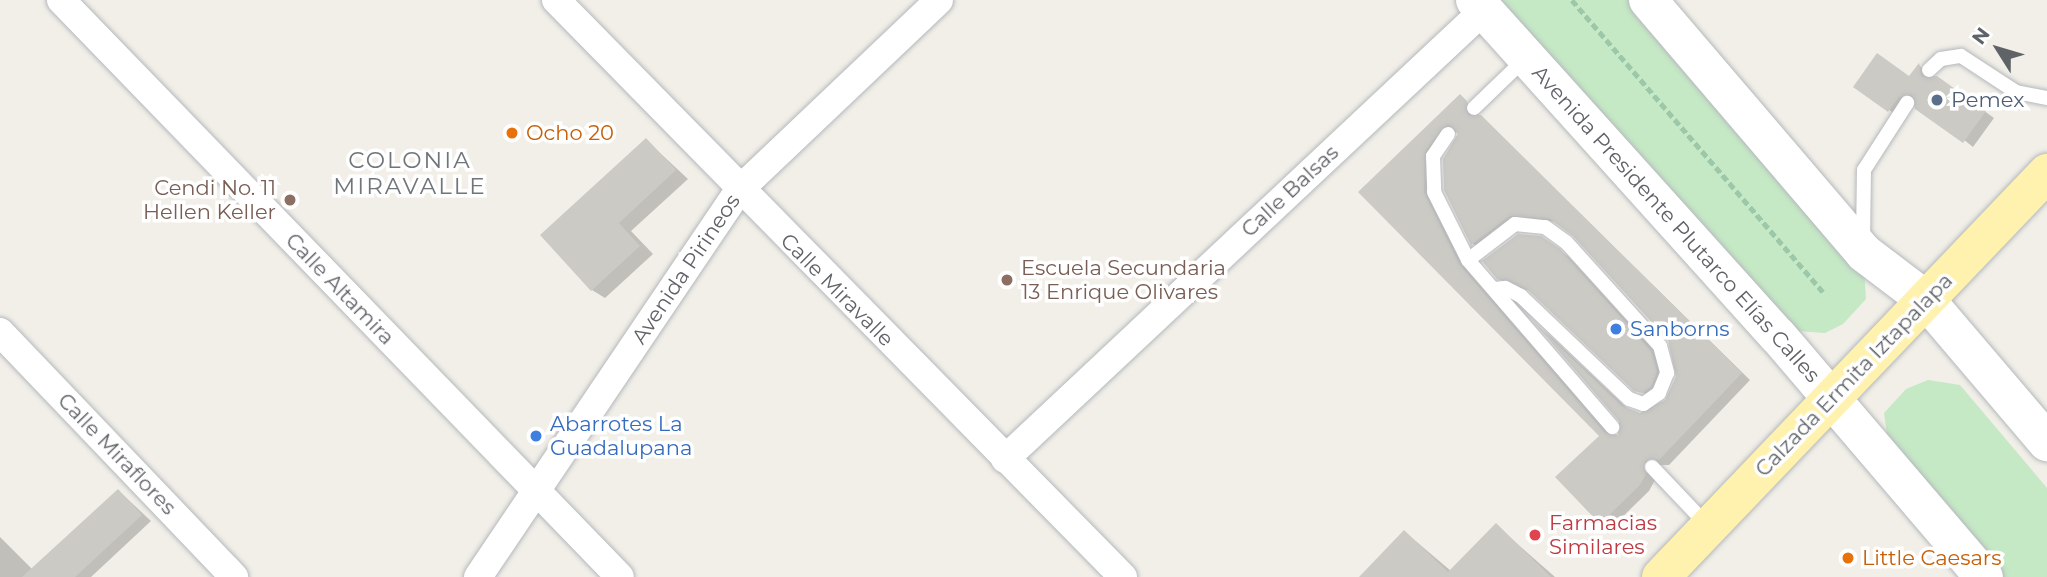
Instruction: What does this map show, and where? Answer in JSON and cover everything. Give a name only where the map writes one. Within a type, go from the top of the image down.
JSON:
[{"type":"main road","points":[[1648,0],[1864,253],[1926,300],[2047,442]]},
{"type":"main road","name":"Avenida Presidente Plutarco Elías Calles","points":[[1485,3],[1527,57],[1832,398],[1984,577]]},
{"type":"main road","name":"Calzada Ermita Iztapalapa","points":[[1661,577],[2047,173]]},
{"type":"street","name":"Calle Altamira","points":[[61,0],[620,577]]},
{"type":"street","name":"Calle Miravalle","points":[[556,0],[738,191],[1123,577]]},
{"type":"street","name":"Avenida Pirineos","points":[[478,577],[738,191],[939,0]]},
{"type":"street","name":"Calle Balsas","points":[[1005,459],[1485,3]]},
{"type":"street","name":"Calle Miraflores","points":[[0,331],[234,577]]},
{"type":"lane","points":[[1929,71],[1941,59],[1961,56],[2016,92],[2047,98]]},
{"type":"lane","points":[[1475,108],[1527,57]]},
{"type":"lane","points":[[1864,253],[1864,170],[1907,103]]},
{"type":"lane","points":[[1448,134],[1433,156],[1434,192],[1468,260],[1612,427]]},
{"type":"lane","points":[[1468,260],[1515,224],[1545,227],[1566,242],[1660,346],[1667,373],[1659,393],[1643,404],[1629,399],[1521,296],[1505,288],[1493,289]]},
{"type":"lane","points":[[1653,467],[1709,527]]},
{"type":"path","points":[[1572,0],[1823,292]]},
{"type":"green space","points":[[1500,0],[1635,0],[1864,269],[1866,299],[1843,324],[1825,333],[1797,331]]},
{"type":"green space","points":[[1928,380],[1960,385],[2047,488],[2047,577],[2001,577],[1888,441],[1884,413],[1906,389]]},
{"type":"building","name":"Pemex","points":[[1877,53],[1909,76],[1919,63],[1922,77],[1937,76],[1986,111],[1963,143],[1915,109],[1912,95],[1899,97],[1888,112],[1853,87]]},
{"type":"building","points":[[1460,94],[1467,101],[1468,115],[1481,115],[1742,373],[1659,460],[1645,461],[1646,474],[1640,485],[1600,524],[1555,477],[1599,436],[1358,192]],"holes":[[[1448,124],[1458,134],[1443,159],[1444,190],[1471,245],[1510,216],[1550,219],[1573,236],[1668,340],[1676,377],[1665,400],[1640,413],[1622,406],[1533,321],[1619,421],[1618,435],[1605,433],[1459,264],[1424,192],[1425,151]]]},
{"type":"building","points":[[646,138],[676,170],[619,223],[640,246],[591,291],[540,235]]},
{"type":"building","points":[[1518,234],[1541,236],[1560,249],[1651,351],[1657,372],[1651,387],[1642,393],[1634,391],[1527,289],[1497,279],[1482,261]]},
{"type":"building","points":[[118,489],[142,515],[75,577],[22,577]]},
{"type":"building","points":[[1496,523],[1551,577],[1359,577],[1404,530],[1448,572]]},
{"type":"place","name":"Pemex","points":[[1937,100]]},
{"type":"place","name":"Ocho 20","points":[[512,133]]},
{"type":"place","name":"Cendi No. 11 Hellen Keller","points":[[290,200]]},
{"type":"place","name":"Escuela Secundaria 13 Enrique Olivares","points":[[1007,280]]},
{"type":"place","name":"Sanborns","points":[[1616,329]]},
{"type":"place","name":"Abarrotes La Guadalupana","points":[[536,436]]},
{"type":"place","name":"Farmacias Similares","points":[[1535,535]]},
{"type":"place","name":"Little Caesars","points":[[1848,558]]},
{"type":"district","name":"COLONIA MIRAVALLE","points":[[410,173]]}]
